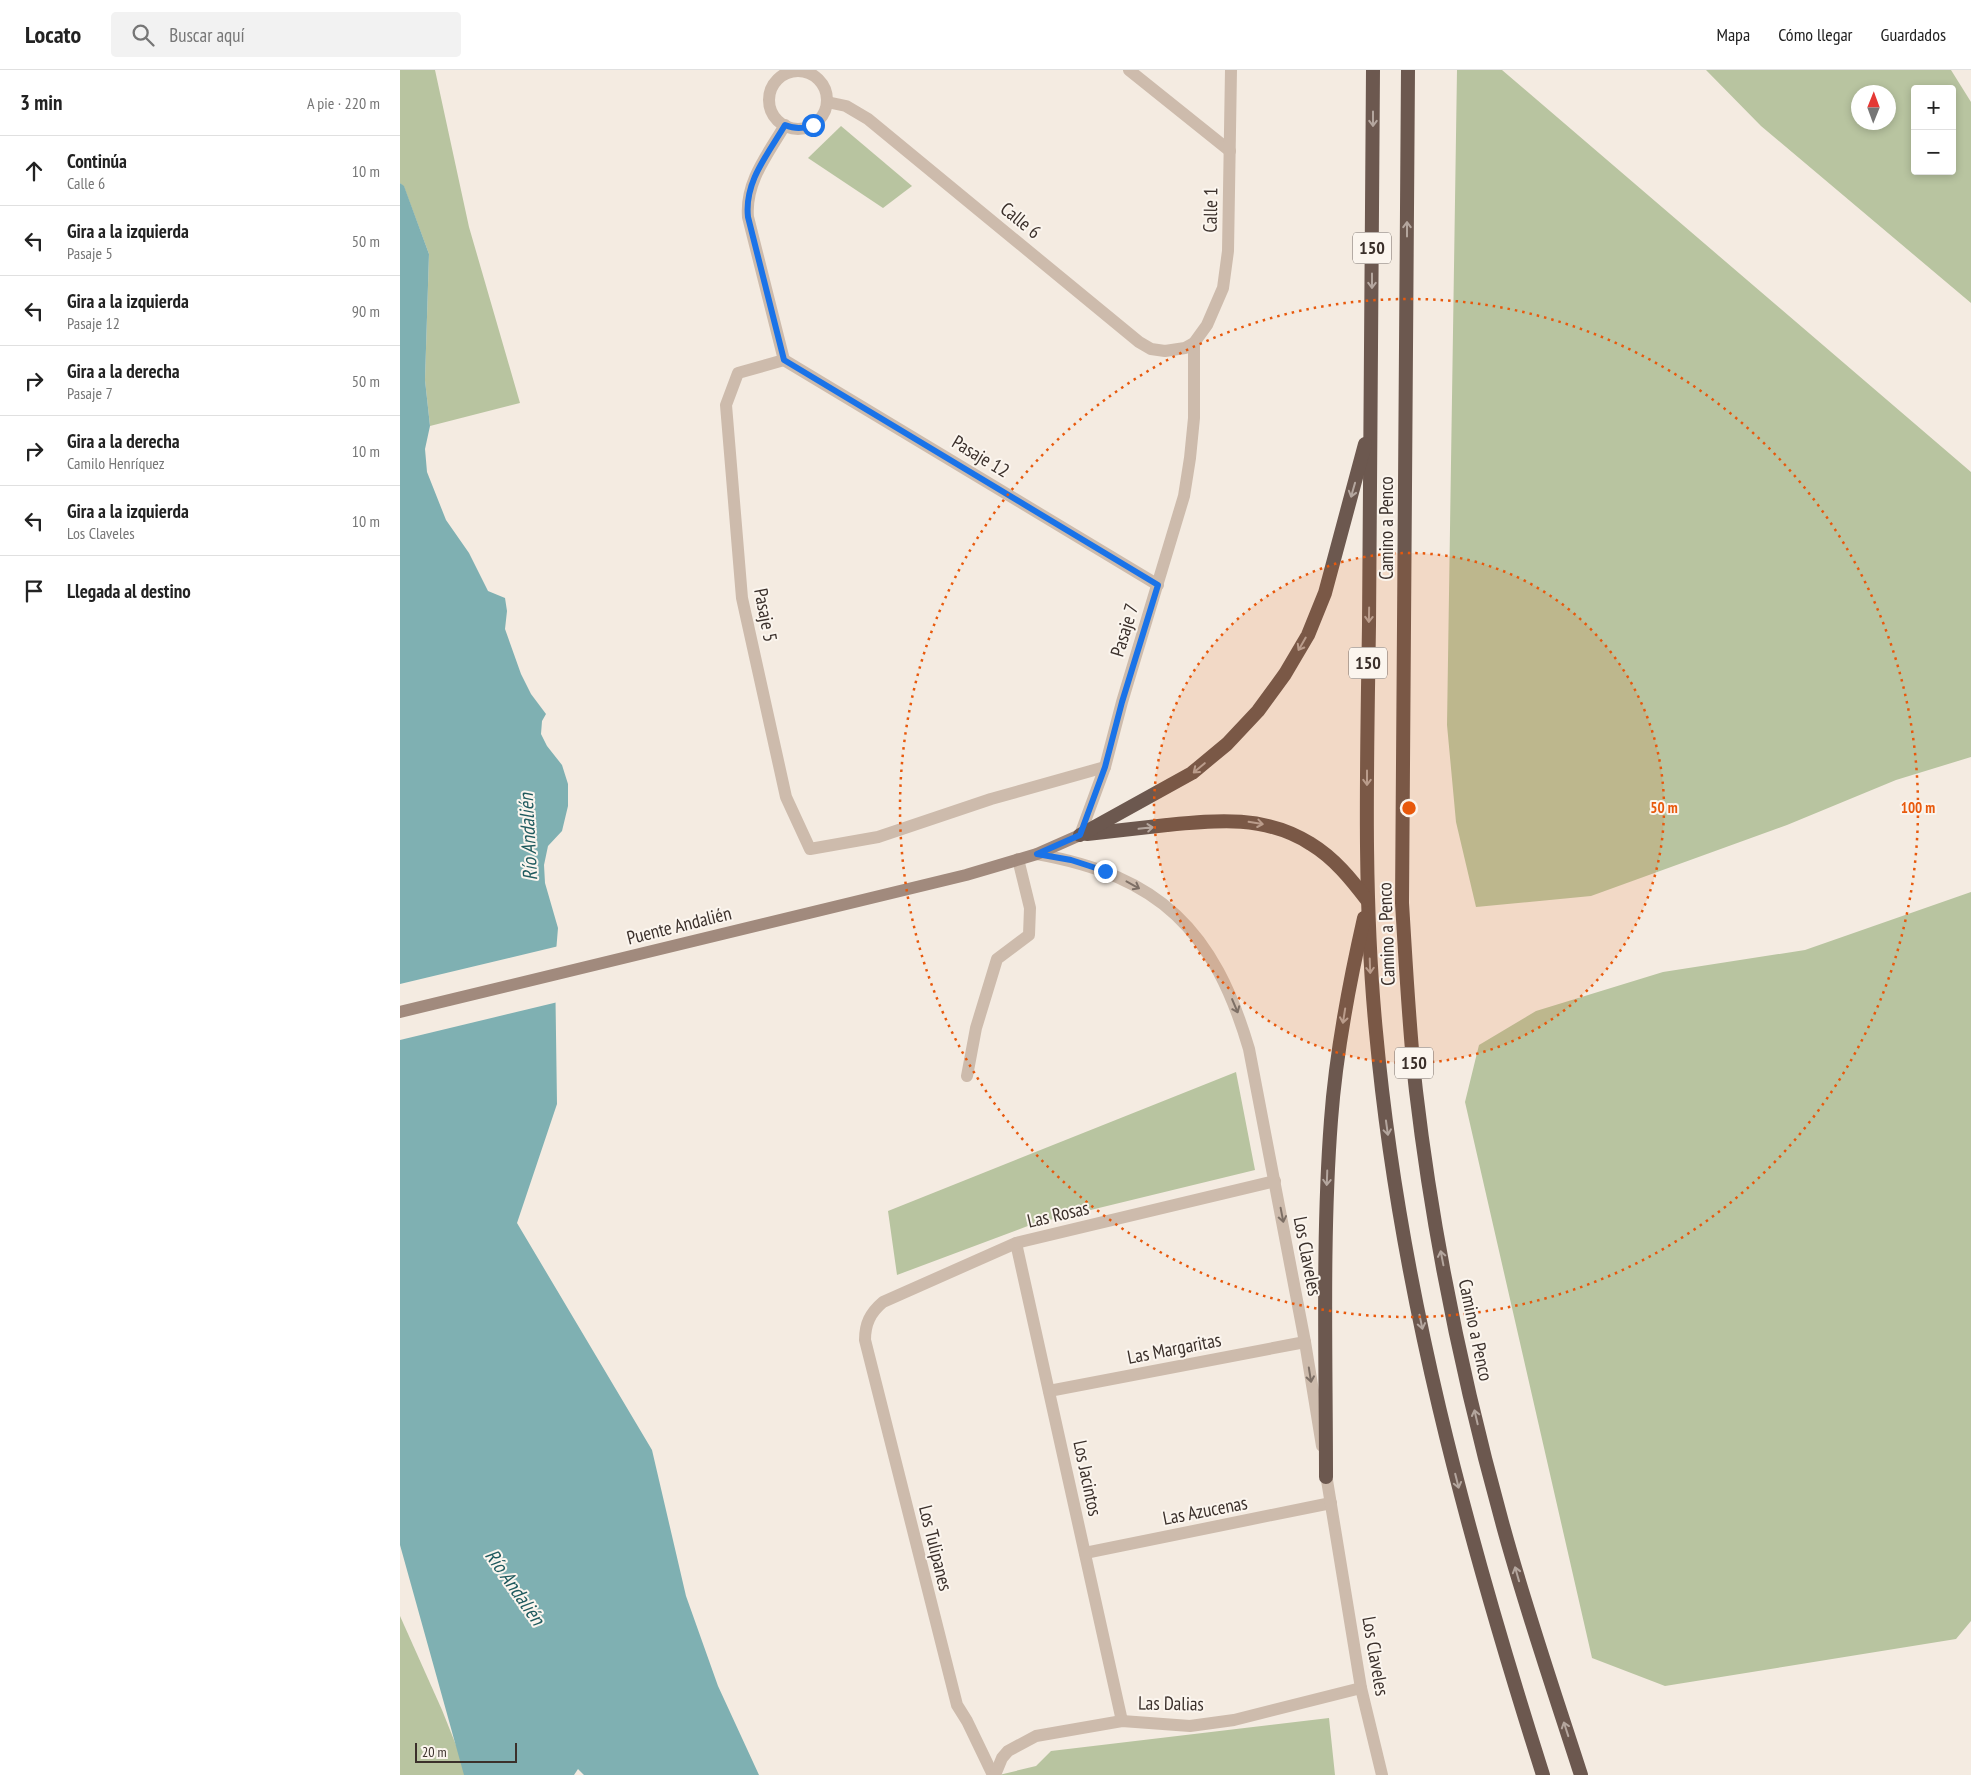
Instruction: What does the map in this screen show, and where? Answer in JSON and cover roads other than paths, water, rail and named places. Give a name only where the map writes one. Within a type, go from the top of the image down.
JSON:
[{"type":"highway","name":"Camino a Penco","points":[[1373,70],[1368,900],[1371,975],[1382,1091],[1398,1199],[1420,1317],[1443,1424],[1467,1521],[1494,1617],[1543,1775]]},
{"type":"highway","name":"Camino a Penco","points":[[1408,70],[1402,903],[1407,996],[1416,1092],[1436,1224],[1475,1414],[1519,1581],[1581,1775]]},
{"type":"highway","points":[[1080,835],[1192,774],[1227,744],[1258,711],[1285,674],[1308,635],[1325,593],[1370,427]]},
{"type":"highway","points":[[1080,835],[1208,821],[1234,820],[1261,823],[1287,831],[1311,843],[1332,860],[1368,900],[1350,980],[1337,1060],[1331,1119],[1327,1178],[1326,1477]]},
{"type":"main road","name":"Puente Andalién","points":[[400,1012],[966,875],[1037,854],[1080,835]]},
{"type":"street","points":[[797,70],[815,77],[822,84],[826,92],[827,102],[820,119],[813,125],[804,128],[794,128],[777,120],[769,103],[773,84],[780,77],[797,70]]},
{"type":"street","points":[[1129,70],[1230,150]]},
{"type":"street","name":"Calle 1","points":[[1194,343],[1216,306],[1227,269],[1231,70]]},
{"type":"street","name":"Calle 6","points":[[827,102],[846,106],[868,119],[1139,342],[1151,349],[1165,351],[1185,348],[1194,343]]},
{"type":"street","points":[[784,360],[747,206],[754,177],[785,125]]},
{"type":"street","name":"Pasaje 7","points":[[1080,835],[1105,767],[1122,702],[1184,496],[1194,418],[1194,343]]},
{"type":"street","name":"Pasaje 12","points":[[784,360],[1158,585]]},
{"type":"street","name":"Pasaje 5","points":[[784,360],[738,373],[726,405],[742,598],[786,797],[810,849],[878,837],[991,799],[1105,767]]},
{"type":"street","name":"Los Claveles","points":[[1037,854],[1071,860],[1105,871],[1131,883],[1156,898],[1178,917],[1210,954],[1222,975],[1238,1011],[1249,1049],[1275,1182],[1305,1342],[1362,1688],[1382,1775]]},
{"type":"street","points":[[967,1076],[976,1028],[997,960],[1029,935],[1030,908],[1018,859]]},
{"type":"street","name":"Las Rosas","points":[[867,1322],[876,1308],[883,1302],[1016,1243],[1275,1182]]},
{"type":"street","name":"Los Jacintos","points":[[1016,1243],[1122,1721]]},
{"type":"street","name":"Los Tulipanes","points":[[867,1322],[865,1340],[957,1705],[967,1720],[994,1775]]},
{"type":"street","name":"Las Margaritas","points":[[1049,1391],[1305,1342]]},
{"type":"street","name":"Las Azucenas","points":[[1085,1553],[1332,1503]]},
{"type":"street","name":"Las Dalias","points":[[994,1775],[1002,1758],[1008,1751],[1036,1736],[1122,1721],[1190,1726],[1234,1720],[1362,1688]]},
{"type":"water","name":"Río Andalién","points":[[400,183],[404,186],[429,254],[425,380],[430,426],[425,449],[427,472],[446,520],[469,553],[488,591],[505,598],[507,611],[505,629],[521,674],[531,694],[546,714],[542,721],[541,734],[547,746],[562,765],[568,784],[568,806],[562,831],[548,846],[544,865],[545,883],[558,928],[555,964],[557,1104],[517,1223],[652,1450],[686,1596],[718,1686],[759,1775],[584,1775],[578,1769],[574,1775],[464,1775],[400,1545]]}]
